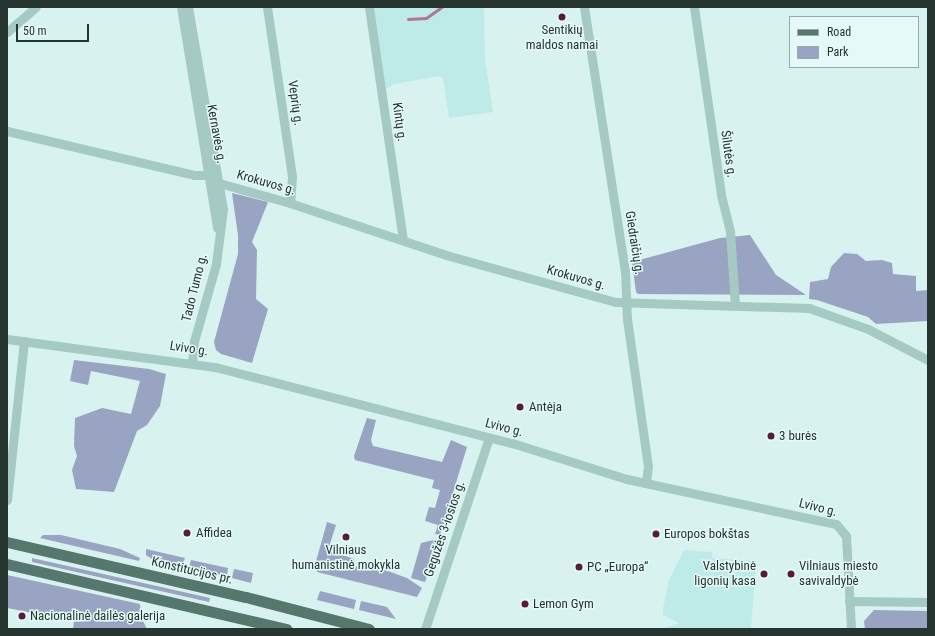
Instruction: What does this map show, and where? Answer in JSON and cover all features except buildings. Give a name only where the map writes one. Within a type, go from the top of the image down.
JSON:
[{"type":"main road","name":"Konstitucijos pr.","points":[[7,542],[246,597],[369,629]]},
{"type":"main road","points":[[7,564],[287,629]]},
{"type":"street","points":[[7,32],[36,7]]},
{"type":"street","name":"Kernavės g.","points":[[181,7],[210,175],[218,243]]},
{"type":"street","name":"Kernavės g.","points":[[188,7],[223,209],[218,243]]},
{"type":"street","name":"Veprių g.","points":[[267,7],[292,176],[290,203]]},
{"type":"street","name":"Kintų g.","points":[[369,7],[402,240]]},
{"type":"street","name":"Giedraičių g.","points":[[584,7],[625,271],[630,336],[648,466],[646,483]]},
{"type":"street","name":"Šilutės g.","points":[[694,7],[721,195],[730,240],[736,305]]},
{"type":"street","points":[[7,131],[194,175],[210,175]]},
{"type":"street","name":"Krokuvos g.","points":[[219,183],[290,203],[402,240],[565,288],[627,303],[809,308],[868,329],[928,360]]},
{"type":"street","name":"Tado Tumo g.","points":[[192,363],[194,341],[216,264],[218,243]]},
{"type":"street","name":"Lvivo g.","points":[[7,339],[192,363],[240,372],[489,438],[646,483],[829,522],[841,527],[846,536],[851,629]]},
{"type":"street","points":[[7,500],[24,340]]},
{"type":"street","name":"Gegužės 3-iosios g.","points":[[425,629],[489,438]]},
{"type":"street","points":[[849,601],[928,602]]},
{"type":"green space","points":[[232,193],[268,202],[252,242],[257,250],[256,299],[268,309],[252,363],[221,354],[216,350],[214,342],[238,254],[238,235]]},
{"type":"green space","points":[[750,235],[776,275],[806,295],[638,294],[636,292],[632,262],[720,238]]},
{"type":"green space","points":[[844,253],[857,254],[866,261],[882,260],[892,263],[893,274],[916,276],[916,291],[928,290],[928,321],[876,324],[868,317],[817,300],[809,299],[810,282],[828,279],[831,267]]},
{"type":"green space","points":[[74,360],[149,369],[166,374],[160,406],[147,425],[137,431],[114,492],[76,489],[72,470],[77,456],[74,446],[75,418],[102,408],[131,414],[140,381],[91,371],[88,385],[70,381]]},
{"type":"green space","points":[[367,418],[376,420],[371,440],[373,446],[442,462],[451,440],[467,447],[440,535],[435,534],[438,525],[425,521],[429,507],[435,508],[440,490],[432,488],[434,480],[355,460],[354,456]]},
{"type":"green space","points":[[327,522],[336,525],[328,550],[354,559],[352,565],[370,571],[371,568],[385,570],[407,578],[422,588],[417,597],[317,572],[315,565]]},
{"type":"green space","points":[[43,535],[61,535],[120,549],[140,558],[139,561],[40,538]]},
{"type":"green space","points":[[438,539],[425,582],[411,578],[421,543]]},
{"type":"green space","points":[[146,549],[185,558],[182,566],[152,559],[146,555]]},
{"type":"green space","points":[[32,558],[210,598],[209,602],[32,562]]},
{"type":"green space","points":[[191,560],[228,568],[227,576],[189,568]]},
{"type":"green space","points":[[234,569],[253,573],[251,583],[232,578]]},
{"type":"green space","points":[[7,575],[140,604],[141,617],[147,629],[73,629],[74,621],[7,608]]},
{"type":"green space","points":[[320,591],[356,600],[354,609],[317,600]]},
{"type":"green space","points":[[361,601],[387,607],[396,619],[359,610]]},
{"type":"green space","points":[[874,610],[928,611],[928,629],[865,629],[864,621]]},
{"type":"shaded area","points":[[374,7],[484,7],[485,60],[493,112],[449,118],[443,78],[440,76],[394,84],[386,89]]},
{"type":"shaded area","points":[[684,550],[712,552],[712,558],[756,561],[751,629],[661,629],[679,623],[663,615],[663,609],[669,580]]},
{"type":"waterway","points":[[408,19],[426,18],[442,7]]},
{"type":"place","name":"Sentikių maldos namai","points":[[562,17]]},
{"type":"place","name":"Antėja","points":[[520,407]]},
{"type":"place","name":"3 burės","points":[[771,436]]},
{"type":"place","name":"Affidea","points":[[187,533]]},
{"type":"place","name":"Europos bokštas","points":[[656,534]]},
{"type":"place","name":"Vilniaus humanistinė mokykla","points":[[346,537]]},
{"type":"place","name":"PC „Europa“","points":[[579,567]]},
{"type":"place","name":"Valstybinė ligonių kasa","points":[[764,574]]},
{"type":"place","name":"Vilniaus miesto savivaldybė","points":[[791,574]]},
{"type":"place","name":"Lemon Gym","points":[[525,604]]},
{"type":"place","name":"Nacionalinė dailės galerija","points":[[22,616]]}]
